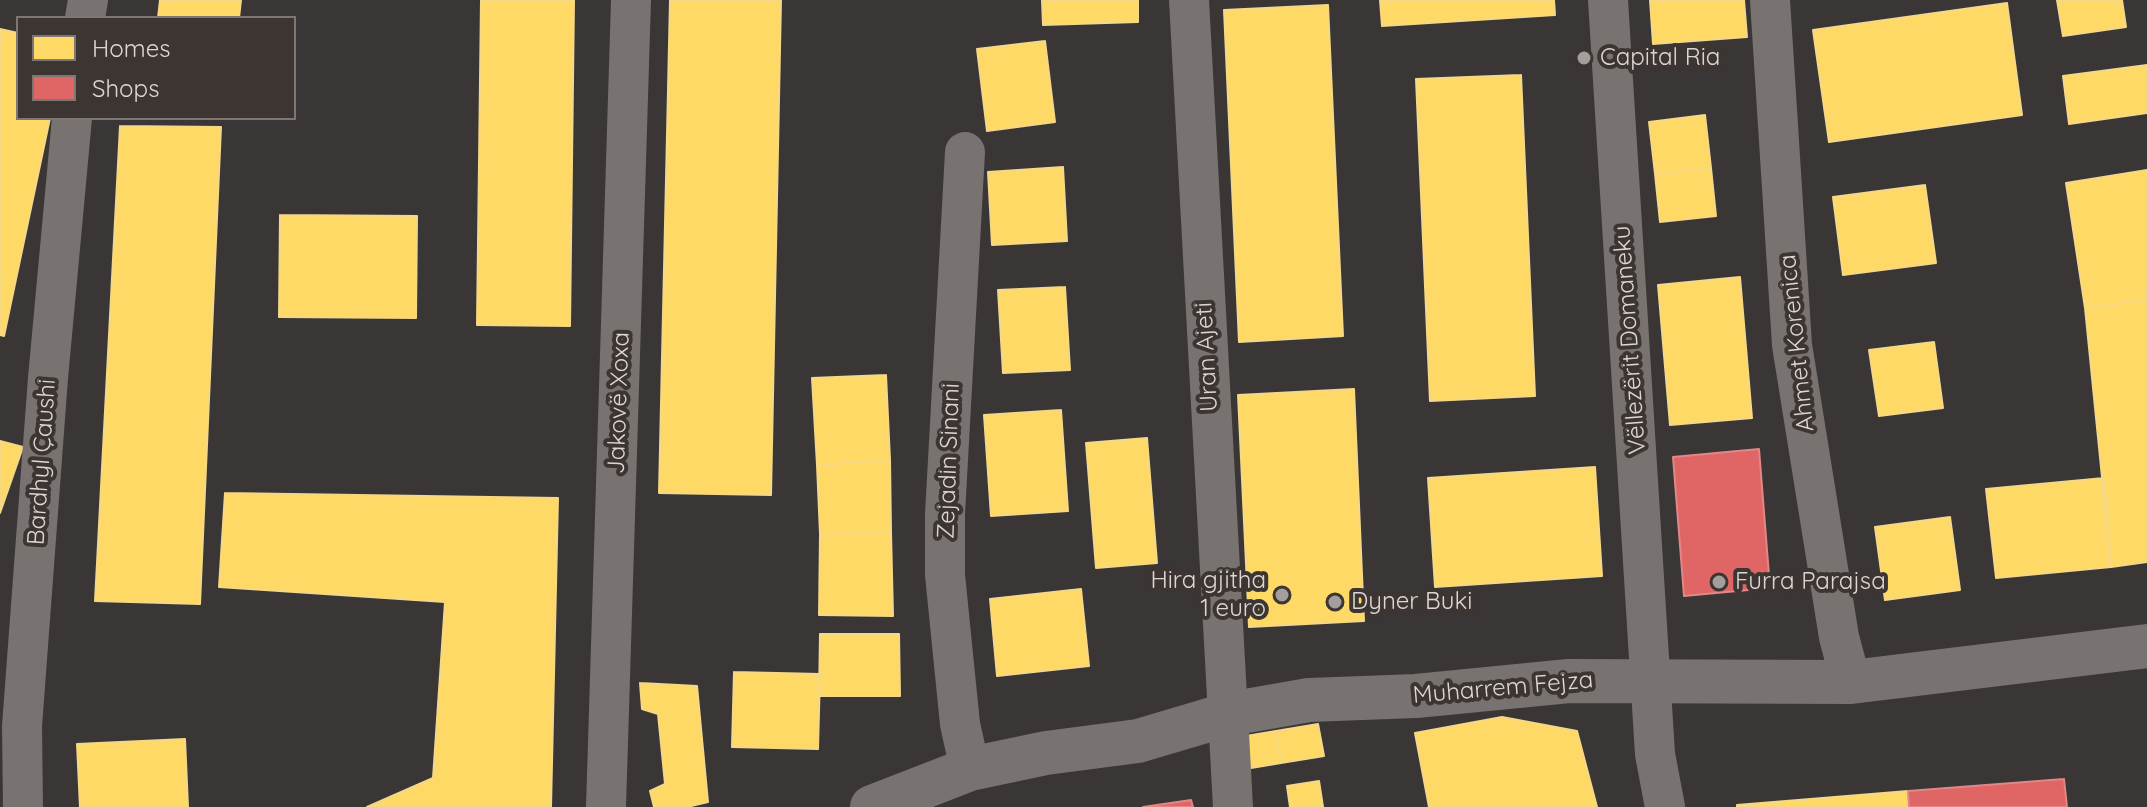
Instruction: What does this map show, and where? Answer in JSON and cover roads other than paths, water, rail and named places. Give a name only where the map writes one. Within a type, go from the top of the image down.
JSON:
[{"type":"street","name":"Jakovë Xoxa","points":[[606,807],[631,0]]},
{"type":"street","name":"Uran Ajeti","points":[[1189,0],[1222,662],[1229,714],[1233,807]]},
{"type":"street","name":"Vëllezërit Domaneku","points":[[1608,0],[1655,754],[1665,807]]},
{"type":"street","name":"Ahmet Korenica","points":[[1770,0],[1792,345],[1839,637],[1851,682]]},
{"type":"street","name":"Bardhyl Çaushi","points":[[23,807],[24,695],[72,120]]},
{"type":"street","name":"Zejadin Sinani","points":[[965,152],[945,514],[945,575],[960,724],[970,769]]},
{"type":"street","name":"Muharrem Fejza","points":[[874,807],[970,769],[1046,753],[1138,741],[1229,714],[1309,700],[1416,696],[1569,681],[1851,682],[2147,646]]},
{"type":"place","name":"Capital Ria","points":[[1584,58]]},
{"type":"place","name":"Furra Parajsa","points":[[1719,582]]},
{"type":"place","name":"Hira gjitha 1 euro","points":[[1282,595]]},
{"type":"place","name":"Dyner Buki","points":[[1335,602]]}]
